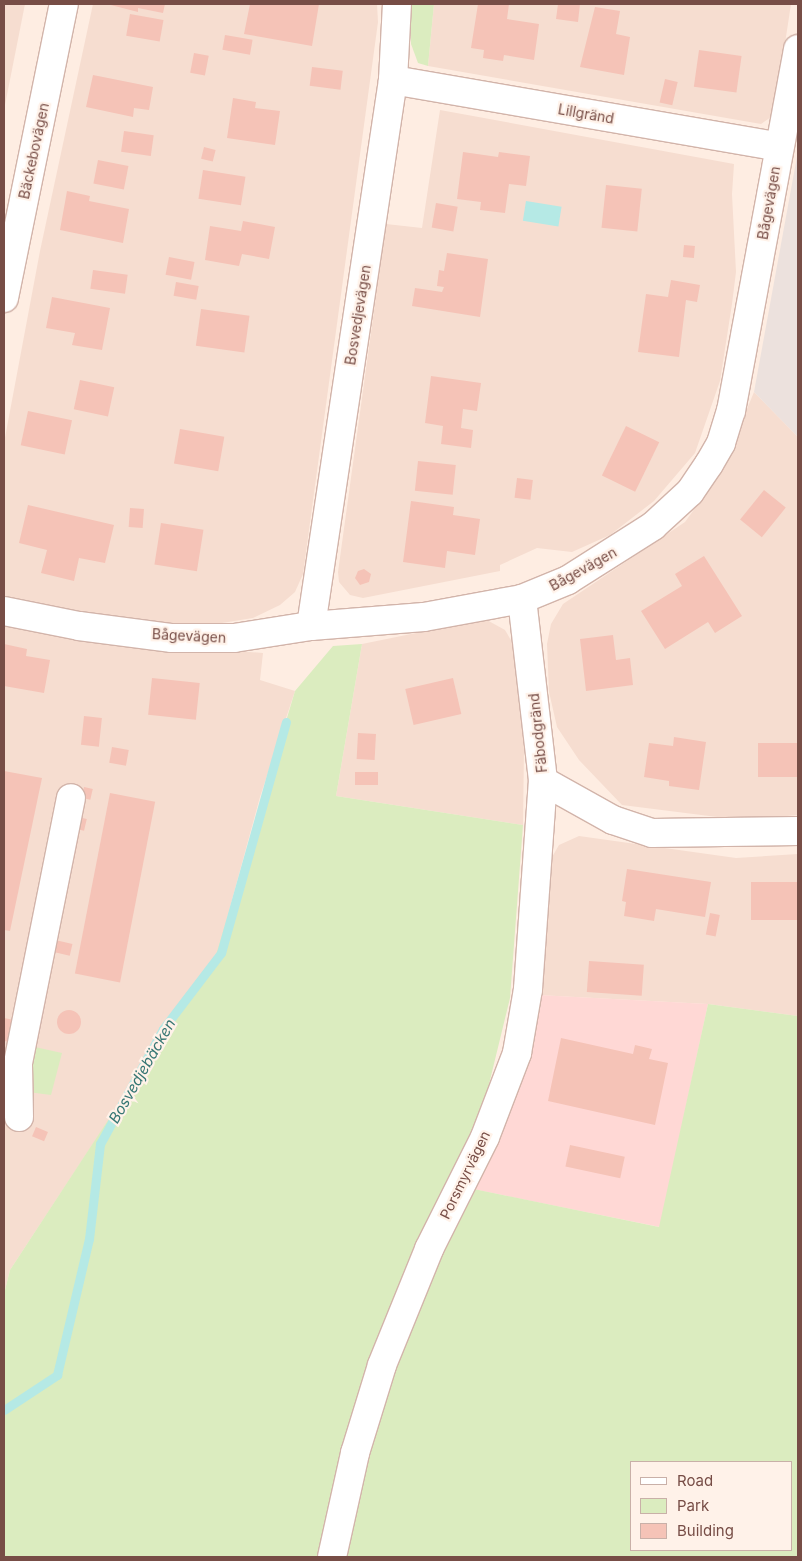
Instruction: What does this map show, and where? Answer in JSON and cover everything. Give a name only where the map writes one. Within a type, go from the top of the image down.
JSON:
[{"type":"street","name":"Bäckebovägen","points":[[4,298],[64,4]]},
{"type":"street","name":"Bosvedjevägen","points":[[311,626],[393,80],[397,4]]},
{"type":"street","name":"Bågevägen","points":[[4,611],[79,626],[172,638],[234,638],[311,626],[424,617],[522,599],[568,580],[653,526],[684,498],[709,464],[721,443],[737,387],[798,49]]},
{"type":"street","name":"Lillgränd","points":[[393,80],[779,147]]},
{"type":"street","name":"Fäbodgränd","points":[[522,599],[544,781],[613,820],[652,833],[798,830]]},
{"type":"street","name":"Porsmyrvägen","points":[[332,1557],[355,1452],[382,1365],[429,1249],[486,1138],[517,1053],[528,989],[544,781]]},
{"type":"street","points":[[19,1117],[11,1061],[71,798]]},
{"type":"shaded area","points":[[4,4],[25,4],[4,110]]},
{"type":"shaded area","points":[[93,4],[377,4],[378,22],[303,574],[295,592],[280,605],[253,618],[197,627],[110,617],[4,597],[4,443],[40,251]]},
{"type":"shaded area","points":[[434,4],[791,4],[774,115],[761,124],[428,66]]},
{"type":"shaded area","points":[[440,110],[734,164],[732,194],[736,272],[720,381],[695,453],[654,501],[610,535],[572,552],[537,548],[500,565],[500,571],[363,598],[350,595],[339,582],[338,572],[386,224],[422,228]]},
{"type":"shaded area","points":[[798,151],[798,437],[754,392]]},
{"type":"shaded area","points":[[754,392],[798,437],[798,815],[741,820],[622,805],[579,760],[557,727],[549,692],[547,644],[551,624],[563,604],[685,522],[721,472]]},
{"type":"shaded area","points":[[485,619],[505,630],[512,642],[524,748],[523,825],[336,796],[362,644]]},
{"type":"shaded area","points":[[4,626],[123,643],[263,653],[260,680],[295,691],[260,797],[217,955],[10,1270],[4,1294]]},
{"type":"shaded area","points":[[579,836],[736,858],[798,854],[798,1016],[708,1004],[538,995],[548,864],[559,845]]},
{"type":"shaded area","points":[[538,995],[708,1004],[660,1227],[463,1187]]},
{"type":"green space","points":[[410,4],[434,4],[428,66],[418,63],[411,44]]},
{"type":"green space","points":[[362,644],[336,796],[523,825],[510,998],[464,1187],[659,1227],[708,1004],[798,1016],[798,1557],[4,1557],[4,1294],[10,1270],[216,955],[295,691],[333,646]]},
{"type":"green space","points":[[35,1047],[62,1053],[51,1095],[28,1092],[26,1080]]},
{"type":"water","points":[[526,201],[562,207],[558,226],[523,221]]},
{"type":"building","points":[[107,4],[165,4],[163,13],[138,8],[138,12]]},
{"type":"building","points":[[250,4],[319,4],[312,46],[244,34]]},
{"type":"building","points":[[478,4],[509,4],[507,19],[539,24],[534,60],[504,55],[503,61],[483,58],[484,50],[471,48]]},
{"type":"building","points":[[558,4],[580,4],[578,22],[556,19]]},
{"type":"building","points":[[595,7],[620,11],[616,34],[630,37],[624,75],[580,67]]},
{"type":"building","points":[[130,14],[163,20],[160,42],[126,36]]},
{"type":"building","points":[[225,35],[253,40],[250,55],[222,50]]},
{"type":"building","points":[[699,50],[742,56],[736,93],[694,87]]},
{"type":"building","points":[[194,53],[209,56],[205,75],[190,73]]},
{"type":"building","points":[[312,67],[343,71],[340,90],[310,86]]},
{"type":"building","points":[[93,75],[153,87],[149,110],[134,108],[133,117],[86,107]]},
{"type":"building","points":[[665,79],[678,82],[672,105],[660,102]]},
{"type":"building","points":[[233,98],[256,102],[255,108],[280,111],[275,145],[227,138]]},
{"type":"building","points":[[124,131],[154,135],[151,156],[121,152]]},
{"type":"building","points":[[204,147],[216,150],[213,162],[201,159]]},
{"type":"building","points":[[463,152],[498,157],[499,152],[530,156],[526,186],[509,184],[505,213],[480,210],[481,202],[457,199]]},
{"type":"building","points":[[98,160],[128,166],[124,189],[93,184]]},
{"type":"building","points":[[203,170],[245,177],[241,205],[198,199]]},
{"type":"building","points":[[606,185],[642,189],[637,232],[602,228]]},
{"type":"building","points":[[67,191],[90,196],[89,201],[129,209],[123,243],[60,230]]},
{"type":"building","points":[[436,203],[458,207],[453,231],[432,228]]},
{"type":"building","points":[[243,221],[275,227],[269,259],[242,254],[239,266],[205,260],[210,226],[241,231]]},
{"type":"building","points":[[684,245],[695,246],[694,258],[683,257]]},
{"type":"building","points":[[447,253],[488,259],[480,317],[412,306],[415,288],[442,292],[444,287],[437,286],[439,270],[444,271]]},
{"type":"building","points":[[169,257],[195,262],[191,280],[166,275]]},
{"type":"building","points":[[93,270],[128,275],[125,294],[90,289]]},
{"type":"building","points":[[671,280],[700,285],[697,302],[686,300],[679,357],[638,352],[646,294],[668,297]]},
{"type":"building","points":[[176,282],[199,286],[196,300],[174,296]]},
{"type":"building","points":[[52,297],[110,308],[102,350],[72,345],[75,333],[46,328]]},
{"type":"building","points":[[201,309],[250,316],[244,352],[196,346]]},
{"type":"building","points":[[431,376],[481,383],[477,411],[463,409],[461,428],[473,430],[471,448],[441,444],[443,426],[425,423]]},
{"type":"building","points":[[80,380],[114,387],[108,417],[74,409]]},
{"type":"building","points":[[28,411],[72,420],[65,455],[21,445]]},
{"type":"building","points":[[626,426],[659,442],[635,492],[602,475]]},
{"type":"building","points":[[180,429],[224,437],[218,471],[174,463]]},
{"type":"building","points":[[418,461],[456,465],[453,495],[415,491]]},
{"type":"building","points":[[517,478],[533,480],[530,500],[515,498]]},
{"type":"building","points":[[764,490],[786,508],[762,537],[740,520]]},
{"type":"building","points":[[411,501],[454,507],[453,515],[480,519],[475,555],[447,551],[445,568],[403,562]]},
{"type":"building","points":[[28,505],[114,525],[105,563],[79,558],[74,581],[41,573],[47,550],[19,543]]},
{"type":"building","points":[[130,508],[144,509],[143,528],[129,527]]},
{"type":"building","points":[[161,523],[203,530],[197,571],[154,564]]},
{"type":"building","points":[[704,556],[742,616],[715,633],[708,622],[665,649],[641,611],[682,586],[675,574]]},
{"type":"building","points":[[364,569],[371,574],[369,582],[360,585],[355,578],[358,571]]},
{"type":"building","points":[[613,635],[616,660],[630,658],[633,685],[586,691],[580,639]]},
{"type":"building","points":[[4,644],[27,649],[26,656],[50,660],[44,693],[4,686]]},
{"type":"building","points":[[152,678],[200,683],[196,720],[148,715]]},
{"type":"building","points":[[453,678],[461,714],[414,725],[405,689]]},
{"type":"building","points":[[84,716],[102,718],[99,747],[81,745]]},
{"type":"building","points":[[358,733],[376,734],[375,760],[357,759]]},
{"type":"building","points":[[674,737],[706,742],[699,790],[669,786],[669,781],[644,777],[649,743],[673,746]]},
{"type":"building","points":[[758,743],[798,743],[798,777],[758,777]]},
{"type":"building","points":[[112,747],[129,750],[126,766],[109,763]]},
{"type":"building","points":[[4,771],[42,778],[10,931],[4,930]]},
{"type":"building","points":[[355,772],[378,772],[378,785],[355,785]]},
{"type":"building","points":[[84,787],[93,789],[90,800],[82,798]]},
{"type":"building","points":[[110,793],[155,802],[120,982],[75,974]]},
{"type":"building","points":[[78,817],[87,819],[84,831],[75,829]]},
{"type":"building","points":[[627,869],[711,882],[705,917],[656,909],[654,921],[624,916],[626,902],[622,901]]},
{"type":"building","points":[[751,882],[798,882],[798,920],[751,920]]},
{"type":"building","points":[[710,913],[720,915],[716,937],[706,935]]},
{"type":"building","points":[[51,939],[72,944],[70,956],[48,951]]},
{"type":"building","points":[[589,961],[644,965],[642,996],[587,992]]},
{"type":"building","points":[[69,1010],[78,1013],[81,1022],[78,1031],[69,1034],[60,1031],[57,1022],[60,1013]]},
{"type":"building","points":[[4,1018],[14,1020],[9,1042],[4,1041]]},
{"type":"building","points":[[561,1038],[633,1054],[635,1045],[652,1049],[649,1059],[668,1063],[655,1125],[548,1101]]},
{"type":"building","points":[[36,1127],[48,1132],[44,1141],[32,1136]]},
{"type":"building","points":[[570,1145],[625,1157],[620,1178],[565,1167]]},
{"type":"waterway","name":"Bosvedjebäcken","points":[[4,1410],[57,1375],[89,1239],[100,1144],[163,1029],[221,953],[286,722]]}]
